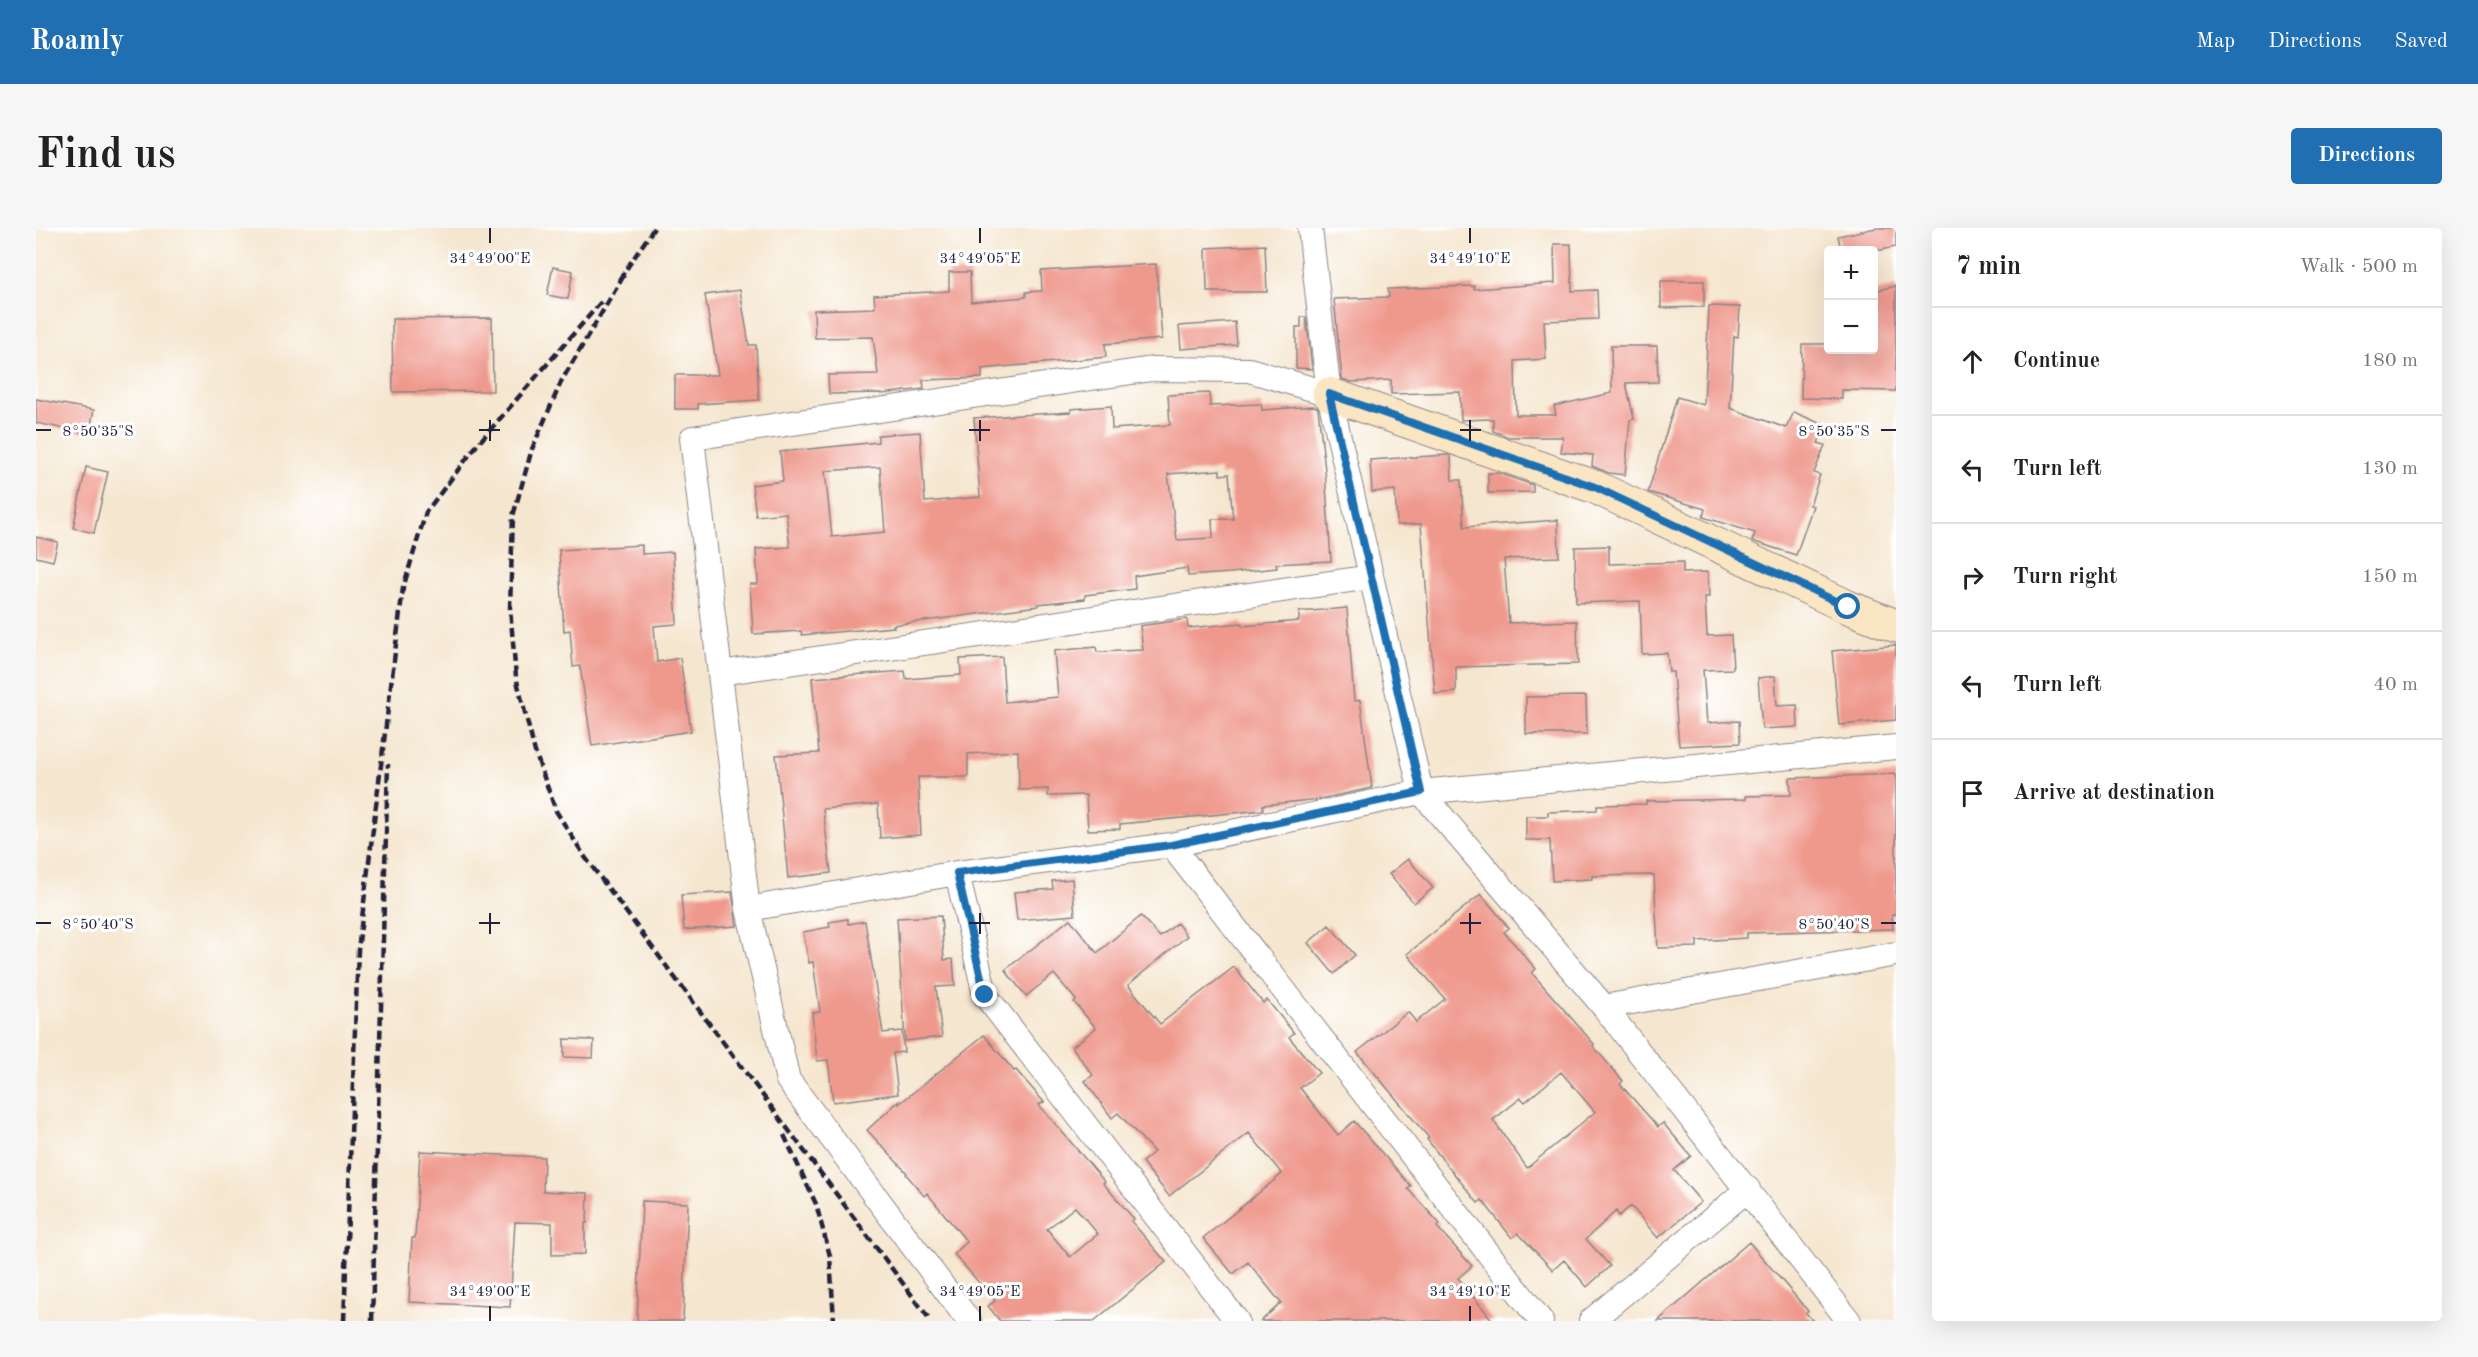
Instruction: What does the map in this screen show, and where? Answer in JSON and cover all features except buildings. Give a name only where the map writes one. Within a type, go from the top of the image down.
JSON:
[{"type":"street","points":[[1310,228],[1329,394],[1421,792],[1604,1006],[1849,1321]]},
{"type":"street","points":[[969,1321],[788,1080],[748,909],[692,438],[1152,369],[1249,370],[1329,394],[1595,487],[1848,607],[1896,626]]},
{"type":"street","points":[[720,673],[1371,578]]},
{"type":"street","points":[[748,909],[957,873],[1171,845],[1421,792],[1896,747]]},
{"type":"street","points":[[1171,845],[1541,1321]]},
{"type":"street","points":[[957,873],[985,995],[1236,1321]]},
{"type":"street","points":[[1604,1006],[1896,954]]},
{"type":"street","points":[[1592,1321],[1748,1189]]},
{"type":"railway","points":[[619,280],[654,228]]},
{"type":"railway","points":[[624,275],[562,380],[532,449],[513,516],[510,608],[516,677],[535,752],[556,811],[585,857],[931,1321]]},
{"type":"railway","points":[[344,1321],[358,950],[403,588],[426,512],[477,445],[602,301]]},
{"type":"railway","points":[[372,1321],[388,764]]},
{"type":"railway","points":[[784,1135],[816,1204],[830,1256],[834,1321]]},
{"type":"route","points":[[985,995],[957,873],[1171,845],[1421,792],[1329,394],[1595,487],[1848,607]]}]
